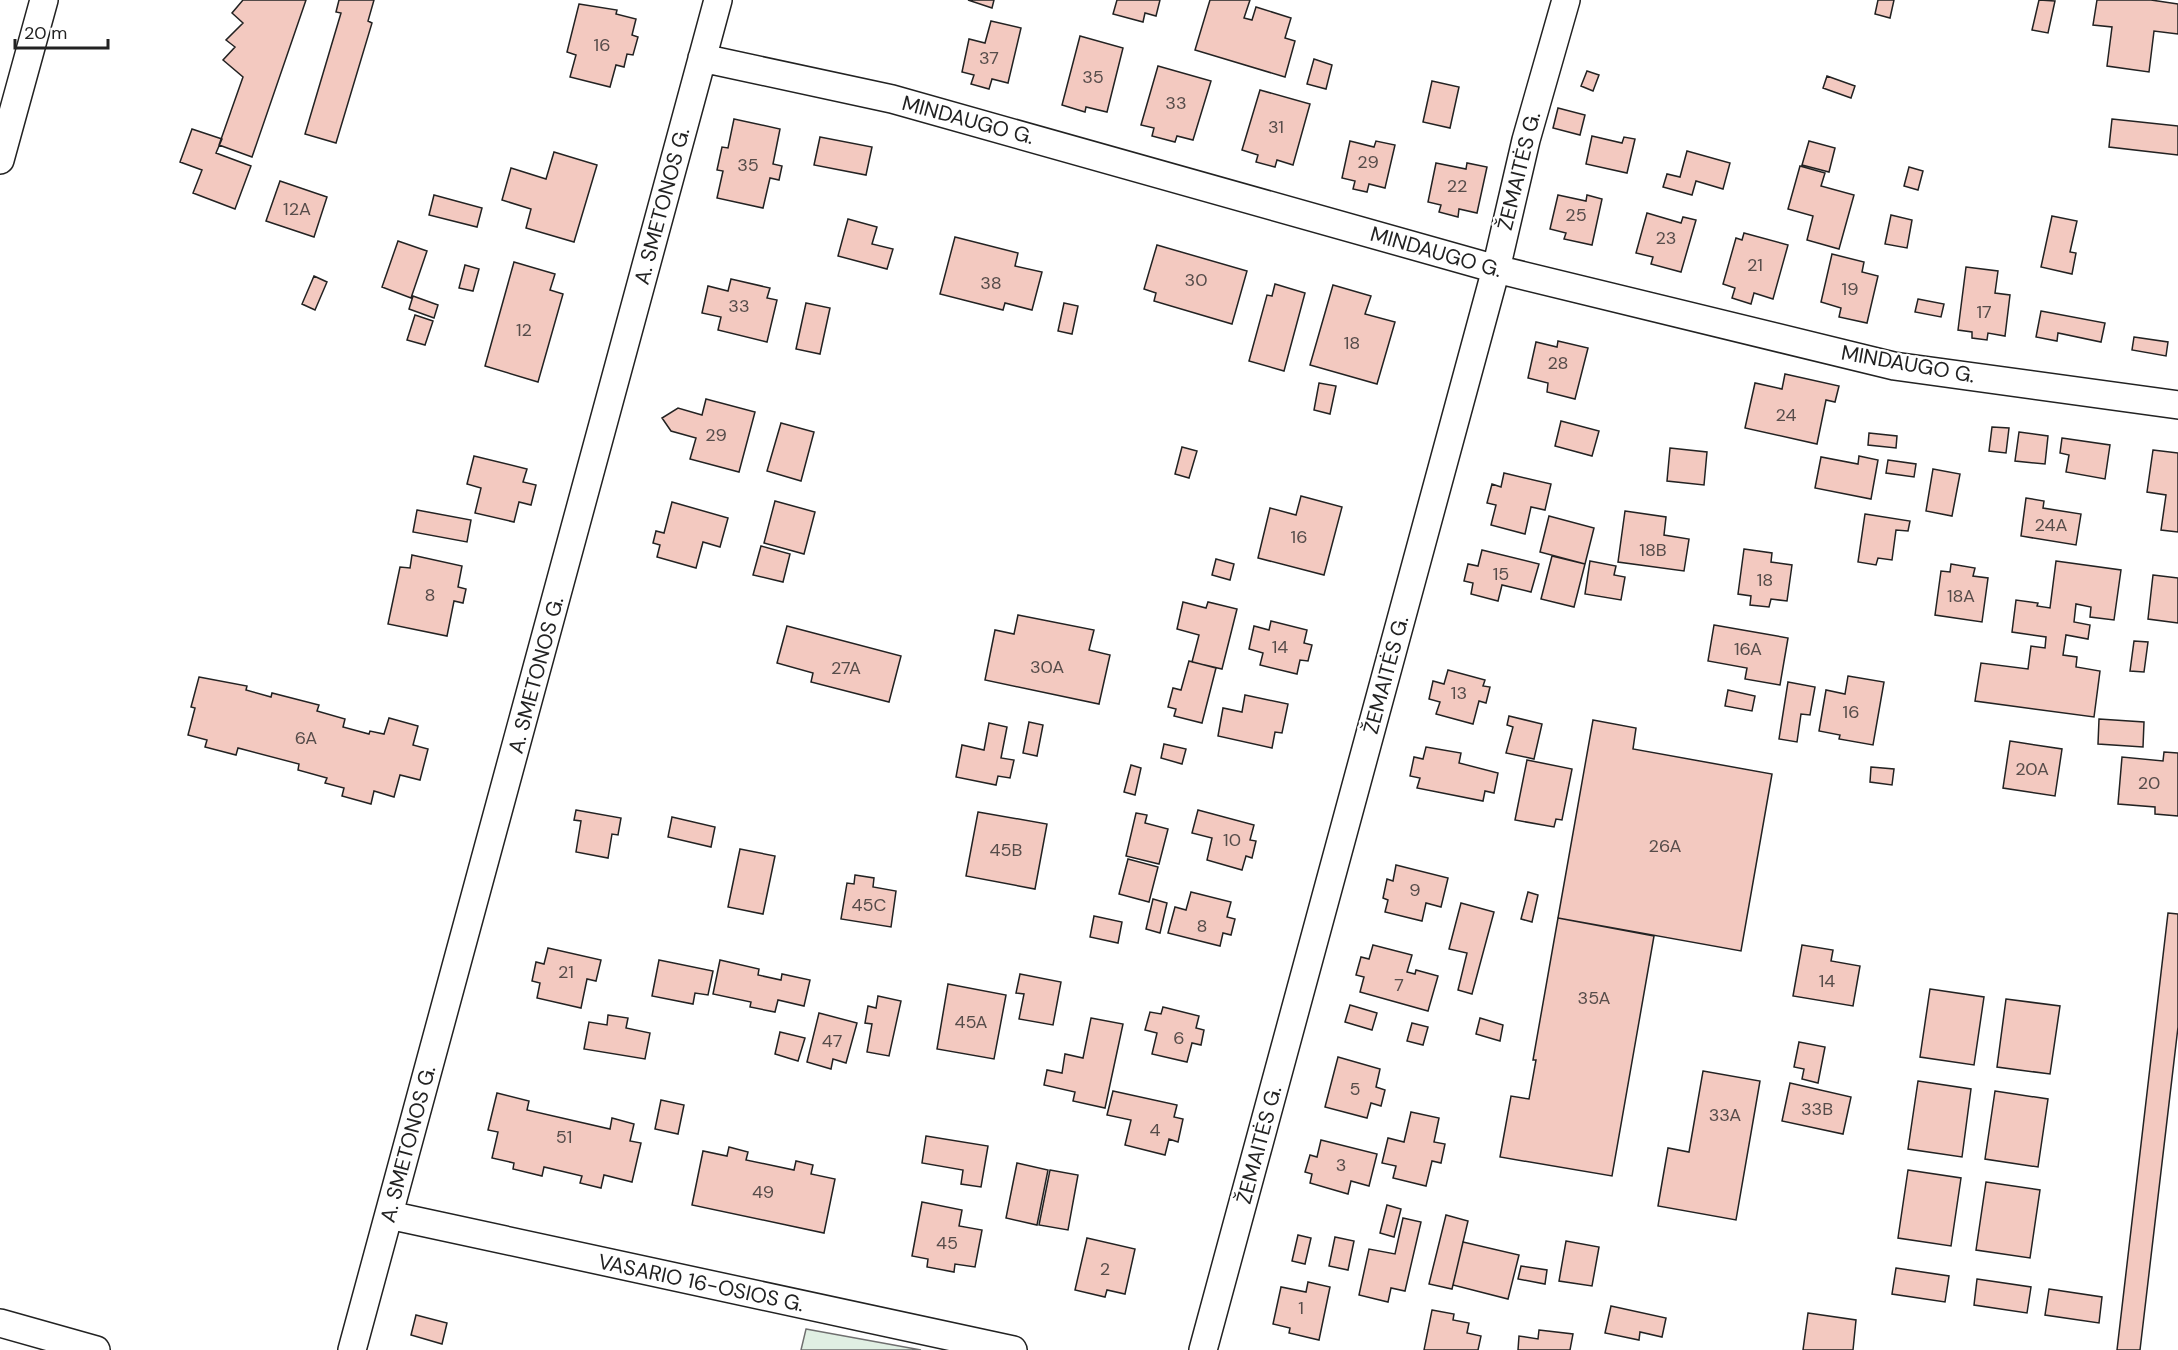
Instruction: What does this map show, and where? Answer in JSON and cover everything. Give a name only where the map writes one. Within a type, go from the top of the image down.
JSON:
[{"type":"street","points":[[0,160],[44,0]]},
{"type":"street","name":"A. SMETONOS G.","points":[[352,1350],[718,0]]},
{"type":"street","name":"ŽEMAITĖS G.","points":[[1203,1350],[1496,269],[1526,140],[1566,0]]},
{"type":"street","name":"MINDAUGO G.","points":[[702,58],[892,99],[1496,269],[1894,366],[2178,405]]},
{"type":"street","name":"VASARIO 16-OSIOS G.","points":[[389,1215],[1013,1350]]},
{"type":"street","points":[[0,1323],[96,1350]]},
{"type":"green space","points":[[806,1329],[921,1350],[801,1350]]},
{"type":"building","points":[[243,0],[306,0],[252,157],[219,145],[243,77],[223,60],[235,47],[226,40],[243,23],[232,13]]},
{"type":"building","points":[[339,0],[374,0],[368,21],[372,23],[336,143],[305,134],[341,13],[336,12]]},
{"type":"building","points":[[968,0],[994,0],[992,8]]},
{"type":"building","points":[[1117,0],[1160,0],[1156,16],[1145,13],[1143,22],[1113,14]]},
{"type":"building","points":[[1210,0],[1250,0],[1244,18],[1252,20],[1256,7],[1291,18],[1285,38],[1295,41],[1285,77],[1195,50]]},
{"type":"building","points":[[1878,0],[1894,0],[1890,18],[1875,14]]},
{"type":"building","points":[[2039,0],[2055,1],[2048,33],[2032,30]]},
{"type":"building","points":[[2097,0],[2151,0],[2178,4],[2178,34],[2154,31],[2149,72],[2107,66],[2112,27],[2093,25]]},
{"type":"building","points":[[579,4],[617,10],[616,14],[636,19],[632,35],[638,37],[633,55],[627,54],[624,67],[616,65],[610,87],[570,77],[576,55],[567,52]]},
{"type":"building","points":[[991,21],[1021,28],[1008,83],[992,79],[989,89],[971,84],[974,75],[962,72],[969,39],[985,43]]},
{"type":"building","points":[[1080,36],[1123,48],[1107,112],[1086,107],[1085,112],[1062,105]]},
{"type":"building","points":[[1314,59],[1332,65],[1326,89],[1307,84]]},
{"type":"building","points":[[1158,66],[1211,81],[1193,140],[1177,136],[1175,142],[1152,136],[1154,128],[1141,125]]},
{"type":"building","points":[[1587,71],[1599,75],[1593,91],[1581,86]]},
{"type":"building","points":[[1827,76],[1855,86],[1851,98],[1823,88]]},
{"type":"building","points":[[1432,81],[1459,87],[1450,128],[1423,122]]},
{"type":"building","points":[[1260,90],[1310,104],[1293,165],[1277,160],[1275,167],[1256,162],[1258,155],[1242,150]]},
{"type":"building","points":[[1558,108],[1585,115],[1580,135],[1553,128]]},
{"type":"building","points":[[734,119],[780,129],[773,164],[782,166],[779,180],[770,178],[763,208],[717,198],[723,171],[717,170],[722,147],[728,148]]},
{"type":"building","points":[[2112,119],[2178,126],[2178,155],[2109,147]]},
{"type":"building","points":[[192,129],[222,139],[216,153],[251,166],[235,209],[193,193],[202,170],[180,162]]},
{"type":"building","points":[[1592,136],[1622,143],[1624,137],[1635,139],[1627,173],[1586,164]]},
{"type":"building","points":[[820,137],[872,147],[866,175],[814,165]]},
{"type":"building","points":[[1350,141],[1374,147],[1376,141],[1395,145],[1385,188],[1369,184],[1367,192],[1353,189],[1355,181],[1342,178]]},
{"type":"building","points":[[1809,141],[1835,148],[1829,172],[1802,165]]},
{"type":"building","points":[[1687,151],[1730,163],[1723,189],[1696,181],[1692,195],[1663,187],[1667,174],[1680,177]]},
{"type":"building","points":[[554,152],[597,165],[574,242],[526,228],[531,209],[502,200],[511,168],[546,179]]},
{"type":"building","points":[[1436,163],[1466,169],[1467,163],[1487,167],[1477,213],[1459,209],[1458,217],[1439,212],[1441,205],[1428,202]]},
{"type":"building","points":[[1800,166],[1825,173],[1821,186],[1854,195],[1839,249],[1807,240],[1813,216],[1788,209]]},
{"type":"building","points":[[1909,167],[1923,171],[1918,190],[1904,186]]},
{"type":"building","points":[[280,181],[327,197],[314,237],[266,221]]},
{"type":"building","points":[[434,195],[482,208],[477,227],[429,215]]},
{"type":"building","points":[[1558,195],[1586,201],[1587,195],[1602,199],[1592,245],[1564,239],[1566,233],[1550,229]]},
{"type":"building","points":[[1647,213],[1681,223],[1683,217],[1696,220],[1681,272],[1651,264],[1653,257],[1636,253]]},
{"type":"building","points":[[1891,215],[1912,220],[1907,248],[1885,244]]},
{"type":"building","points":[[2052,216],[2077,221],[2070,252],[2076,253],[2072,274],[2041,267]]},
{"type":"building","points":[[848,219],[877,227],[872,244],[893,249],[887,269],[838,256]]},
{"type":"building","points":[[1744,233],[1788,245],[1773,299],[1754,293],[1751,304],[1732,298],[1735,288],[1723,284],[1736,238],[1742,240]]},
{"type":"building","points":[[955,237],[1018,253],[1015,266],[1042,272],[1032,310],[1005,303],[1003,310],[940,294]]},
{"type":"building","points":[[398,241],[427,251],[411,298],[382,287]]},
{"type":"building","points":[[1157,245],[1247,271],[1232,324],[1154,301],[1156,293],[1144,289]]},
{"type":"building","points":[[1832,254],[1864,262],[1862,272],[1878,276],[1867,323],[1839,317],[1841,308],[1821,302]]},
{"type":"building","points":[[514,262],[555,274],[550,290],[563,294],[538,382],[485,366]]},
{"type":"building","points":[[465,265],[479,269],[473,291],[459,288]]},
{"type":"building","points":[[1966,267],[1998,271],[1995,293],[2010,295],[2005,336],[1988,333],[1987,340],[1972,338],[1972,332],[1958,330]]},
{"type":"building","points":[[314,276],[327,282],[315,310],[302,304]]},
{"type":"building","points":[[731,279],[770,288],[767,298],[777,300],[767,342],[718,330],[721,317],[702,313],[708,286],[728,291]]},
{"type":"building","points":[[1275,284],[1305,293],[1284,371],[1249,361],[1267,295],[1272,296]]},
{"type":"building","points":[[1333,285],[1371,296],[1365,314],[1395,322],[1377,384],[1310,365]]},
{"type":"building","points":[[413,296],[438,305],[434,318],[409,309]]},
{"type":"building","points":[[1918,299],[1944,304],[1941,317],[1915,312]]},
{"type":"building","points":[[806,303],[830,308],[820,354],[796,349]]},
{"type":"building","points":[[1064,303],[1078,306],[1072,334],[1058,331]]},
{"type":"building","points":[[2041,311],[2105,323],[2101,342],[2058,333],[2057,341],[2036,337]]},
{"type":"building","points":[[415,315],[433,321],[425,345],[407,340]]},
{"type":"building","points":[[2134,337],[2168,342],[2166,356],[2132,350]]},
{"type":"building","points":[[1558,341],[1588,348],[1575,399],[1547,392],[1548,383],[1528,378],[1536,342],[1557,347]]},
{"type":"building","points":[[1785,374],[1839,386],[1835,402],[1826,400],[1817,444],[1745,428],[1755,383],[1782,389]]},
{"type":"building","points":[[1319,383],[1336,386],[1330,414],[1314,410]]},
{"type":"building","points":[[706,399],[755,412],[739,472],[690,459],[696,438],[671,431],[662,418],[678,408],[702,415]]},
{"type":"building","points":[[1561,421],[1599,431],[1592,456],[1555,446]]},
{"type":"building","points":[[781,423],[814,432],[801,481],[767,471]]},
{"type":"building","points":[[1992,427],[2009,428],[2006,453],[1989,451]]},
{"type":"building","points":[[2019,432],[2048,436],[2045,464],[2015,461]]},
{"type":"building","points":[[1869,433],[1897,436],[1896,448],[1868,445]]},
{"type":"building","points":[[2062,438],[2110,445],[2105,479],[2066,472],[2069,455],[2060,453]]},
{"type":"building","points":[[1182,447],[1197,451],[1189,478],[1175,474]]},
{"type":"building","points":[[1670,448],[1707,452],[1704,485],[1667,481]]},
{"type":"building","points":[[2153,450],[2178,453],[2178,532],[2161,530],[2166,495],[2147,492]]},
{"type":"building","points":[[474,456],[527,469],[523,482],[536,485],[531,505],[519,502],[514,522],[475,513],[481,488],[467,484]]},
{"type":"building","points":[[1859,456],[1878,460],[1871,499],[1815,488],[1821,457],[1858,464]]},
{"type":"building","points":[[1888,460],[1916,464],[1914,477],[1886,473]]},
{"type":"building","points":[[1933,469],[1960,474],[1952,516],[1926,511]]},
{"type":"building","points":[[1504,473],[1551,484],[1545,510],[1531,507],[1525,534],[1491,525],[1496,505],[1487,503],[1492,484],[1501,487]]},
{"type":"building","points":[[1301,496],[1342,507],[1324,575],[1258,558],[1270,508],[1296,515]]},
{"type":"building","points":[[2026,498],[2044,501],[2043,508],[2081,514],[2076,545],[2021,536]]},
{"type":"building","points":[[775,501],[815,512],[804,554],[764,543]]},
{"type":"building","points":[[672,502],[728,518],[720,547],[703,542],[696,568],[657,557],[660,545],[653,543],[656,531],[664,533]]},
{"type":"building","points":[[417,510],[471,520],[467,542],[413,532]]},
{"type":"building","points":[[1625,511],[1666,517],[1664,535],[1689,539],[1684,571],[1618,562]]},
{"type":"building","points":[[1865,514],[1910,521],[1908,531],[1896,530],[1892,560],[1878,558],[1876,565],[1858,562]]},
{"type":"building","points":[[1549,516],[1594,528],[1585,564],[1540,552]]},
{"type":"building","points":[[761,546],[790,554],[783,582],[753,575]]},
{"type":"building","points":[[1744,549],[1772,553],[1771,562],[1792,565],[1787,601],[1771,599],[1769,607],[1750,605],[1751,596],[1738,594]]},
{"type":"building","points":[[1482,550],[1539,564],[1531,592],[1502,585],[1498,601],[1471,594],[1473,583],[1464,581],[1468,564],[1478,566]]},
{"type":"building","points":[[412,555],[462,566],[458,587],[466,589],[463,603],[454,601],[447,636],[388,624],[400,567],[410,568]]},
{"type":"building","points":[[1552,556],[1585,564],[1574,607],[1541,599]]},
{"type":"building","points":[[1216,559],[1234,564],[1230,580],[1212,575]]},
{"type":"building","points":[[1590,561],[1616,566],[1614,575],[1625,577],[1621,600],[1585,594]]},
{"type":"building","points":[[2056,561],[2121,570],[2114,620],[2090,617],[2091,607],[2076,604],[2074,622],[2090,625],[2088,639],[2066,635],[2063,655],[2077,657],[2076,667],[2100,671],[2094,717],[1975,701],[1981,663],[2028,669],[2031,646],[2045,648],[2046,637],[2012,632],[2016,600],[2038,603],[2037,606],[2050,608]]},
{"type":"building","points":[[1951,564],[1975,568],[1973,576],[1988,578],[1982,622],[1935,615],[1941,571],[1950,572]]},
{"type":"building","points":[[2153,575],[2178,578],[2178,623],[2148,619]]},
{"type":"building","points":[[1183,602],[1206,608],[1208,602],[1237,609],[1222,669],[1192,662],[1199,635],[1177,629]]},
{"type":"building","points":[[1018,615],[1094,630],[1089,650],[1110,655],[1099,704],[985,680],[995,630],[1014,634]]},
{"type":"building","points":[[1271,621],[1307,630],[1304,643],[1312,645],[1308,661],[1300,660],[1297,674],[1260,665],[1263,653],[1249,649],[1254,626],[1269,630]]},
{"type":"building","points":[[1714,625],[1788,638],[1780,685],[1745,679],[1747,668],[1708,661]]},
{"type":"building","points":[[787,626],[901,656],[889,702],[811,682],[813,673],[777,663]]},
{"type":"building","points":[[2134,641],[2148,642],[2144,672],[2130,671]]},
{"type":"building","points":[[1189,661],[1216,668],[1202,723],[1174,716],[1176,709],[1168,707],[1173,688],[1181,690]]},
{"type":"building","points":[[1448,670],[1485,680],[1483,686],[1490,687],[1486,703],[1479,701],[1473,724],[1436,714],[1440,702],[1429,699],[1433,681],[1444,684]]},
{"type":"building","points":[[1848,676],[1884,682],[1873,745],[1839,739],[1840,735],[1819,731],[1826,690],[1845,694]]},
{"type":"building","points":[[199,677],[247,686],[246,690],[271,697],[272,693],[319,705],[317,711],[345,719],[343,727],[369,734],[370,731],[384,734],[389,718],[418,726],[413,745],[428,749],[420,780],[400,775],[394,797],[374,791],[371,804],[342,796],[344,788],[325,783],[327,778],[298,770],[299,764],[238,748],[236,755],[205,747],[207,740],[188,735],[195,708],[191,707]]},
{"type":"building","points":[[1788,682],[1815,687],[1810,715],[1801,714],[1797,742],[1779,739]]},
{"type":"building","points":[[1728,690],[1755,696],[1752,711],[1725,706]]},
{"type":"building","points":[[1245,695],[1288,704],[1282,733],[1275,732],[1272,748],[1218,736],[1223,708],[1242,712]]},
{"type":"building","points":[[1509,716],[1542,724],[1534,759],[1506,753],[1513,727],[1507,725]]},
{"type":"building","points":[[2099,719],[2144,722],[2143,747],[2098,744]]},
{"type":"building","points":[[1593,720],[1636,728],[1633,749],[1772,774],[1741,951],[1558,918]]},
{"type":"building","points":[[1029,722],[1043,725],[1037,756],[1023,753]]},
{"type":"building","points":[[989,723],[1007,727],[1001,758],[1014,760],[1010,778],[998,776],[996,785],[956,777],[962,745],[984,750]]},
{"type":"building","points":[[2010,741],[2062,749],[2055,796],[2003,788]]},
{"type":"building","points":[[1164,744],[1186,749],[1182,764],[1161,758]]},
{"type":"building","points":[[1426,747],[1461,753],[1459,763],[1498,773],[1494,793],[1485,791],[1483,801],[1417,788],[1420,778],[1410,776],[1414,757],[1423,759]]},
{"type":"building","points":[[2164,752],[2178,753],[2178,816],[2155,814],[2155,807],[2118,804],[2122,757],[2163,761]]},
{"type":"building","points":[[1527,760],[1572,769],[1562,820],[1556,819],[1554,827],[1515,820]]},
{"type":"building","points":[[1131,765],[1141,768],[1135,795],[1124,792]]},
{"type":"building","points":[[1871,767],[1894,769],[1892,785],[1870,782]]},
{"type":"building","points":[[576,810],[621,818],[618,835],[612,834],[608,858],[576,852],[581,821],[574,820]]},
{"type":"building","points":[[1198,810],[1254,825],[1250,840],[1256,841],[1252,858],[1246,856],[1242,870],[1207,860],[1212,838],[1192,833]]},
{"type":"building","points":[[978,812],[1047,824],[1035,889],[966,876]]},
{"type":"building","points":[[1136,813],[1147,815],[1145,823],[1168,829],[1159,864],[1126,856]]},
{"type":"building","points":[[672,817],[715,827],[711,847],[668,837]]},
{"type":"building","points":[[740,849],[775,856],[763,914],[728,907]]},
{"type":"building","points":[[1128,859],[1158,867],[1149,902],[1119,894]]},
{"type":"building","points":[[1396,865],[1448,878],[1441,907],[1426,903],[1422,921],[1385,912],[1388,900],[1383,898],[1387,879],[1393,881]]},
{"type":"building","points":[[855,875],[874,878],[873,887],[896,891],[891,927],[841,919],[847,883],[854,884]]},
{"type":"building","points":[[1191,892],[1231,902],[1227,917],[1235,919],[1231,935],[1223,933],[1220,946],[1168,933],[1175,907],[1186,910]]},
{"type":"building","points":[[1528,892],[1538,895],[1532,922],[1521,919]]},
{"type":"building","points":[[1153,899],[1167,903],[1160,933],[1146,929]]},
{"type":"building","points":[[1461,903],[1494,912],[1472,994],[1458,990],[1467,953],[1449,949]]},
{"type":"building","points":[[2168,913],[2178,914],[2178,1027],[2140,1350],[2117,1350]]},
{"type":"building","points":[[1094,916],[1122,922],[1118,943],[1090,937]]},
{"type":"building","points":[[1558,918],[1654,936],[1612,1176],[1500,1157],[1511,1096],[1529,1099],[1536,1060],[1533,1060]]},
{"type":"building","points":[[1373,945],[1412,955],[1407,972],[1415,974],[1416,970],[1438,976],[1428,1011],[1360,992],[1364,977],[1356,975],[1361,957],[1369,959]]},
{"type":"building","points":[[1802,945],[1833,950],[1831,961],[1860,966],[1853,1006],[1793,996]]},
{"type":"building","points":[[548,948],[601,960],[596,981],[587,979],[581,1008],[537,998],[540,983],[532,981],[536,962],[544,964]]},
{"type":"building","points":[[659,960],[713,971],[708,995],[695,993],[693,1004],[652,996]]},
{"type":"building","points":[[720,960],[759,969],[758,975],[781,980],[782,974],[810,980],[804,1006],[778,1000],[775,1012],[750,1007],[751,1002],[713,994]]},
{"type":"building","points":[[1020,974],[1061,982],[1053,1025],[1019,1019],[1024,994],[1016,993]]},
{"type":"building","points":[[948,984],[1006,995],[994,1059],[937,1049]]},
{"type":"building","points":[[1930,989],[1984,997],[1974,1065],[1920,1057]]},
{"type":"building","points":[[878,996],[901,1001],[889,1056],[867,1052],[872,1024],[865,1023],[868,1006],[876,1008]]},
{"type":"building","points":[[2006,999],[2060,1006],[2050,1074],[1997,1067]]},
{"type":"building","points":[[1350,1005],[1377,1013],[1372,1030],[1345,1022]]},
{"type":"building","points":[[1163,1007],[1199,1016],[1196,1028],[1204,1030],[1201,1045],[1192,1043],[1187,1062],[1152,1054],[1157,1033],[1145,1030],[1150,1012],[1161,1014]]},
{"type":"building","points":[[819,1013],[857,1023],[846,1063],[833,1059],[831,1069],[807,1062]]},
{"type":"building","points":[[608,1015],[628,1018],[626,1028],[650,1033],[645,1059],[584,1049],[589,1022],[607,1025]]},
{"type":"building","points":[[1091,1018],[1123,1024],[1105,1108],[1073,1101],[1075,1092],[1044,1085],[1047,1070],[1062,1073],[1065,1054],[1083,1058]]},
{"type":"building","points":[[1480,1018],[1503,1025],[1500,1041],[1476,1034]]},
{"type":"building","points":[[1412,1023],[1428,1027],[1423,1045],[1407,1041]]},
{"type":"building","points":[[780,1032],[805,1038],[798,1061],[775,1054]]},
{"type":"building","points":[[1799,1042],[1825,1047],[1818,1083],[1802,1079],[1804,1069],[1794,1067]]},
{"type":"building","points":[[1338,1057],[1380,1069],[1376,1087],[1385,1090],[1381,1106],[1371,1103],[1367,1118],[1325,1107]]},
{"type":"building","points":[[1703,1071],[1760,1081],[1736,1220],[1658,1206],[1668,1148],[1689,1152]]},
{"type":"building","points":[[1918,1081],[1971,1089],[1962,1157],[1908,1149]]},
{"type":"building","points":[[1790,1083],[1851,1097],[1843,1134],[1782,1121]]},
{"type":"building","points":[[1113,1091],[1177,1105],[1174,1117],[1183,1119],[1178,1142],[1169,1139],[1165,1155],[1125,1145],[1131,1120],[1107,1115]]},
{"type":"building","points":[[1995,1091],[2048,1099],[2038,1167],[1985,1159]]},
{"type":"building","points":[[497,1093],[529,1101],[527,1110],[610,1129],[612,1118],[634,1124],[630,1141],[641,1143],[632,1182],[604,1175],[601,1188],[580,1183],[582,1176],[544,1167],[542,1176],[513,1169],[514,1163],[492,1158],[498,1132],[488,1130]]},
{"type":"building","points":[[661,1100],[684,1105],[678,1134],[655,1129]]},
{"type":"building","points":[[1411,1112],[1439,1118],[1434,1142],[1445,1144],[1441,1163],[1432,1161],[1426,1186],[1393,1178],[1396,1166],[1382,1163],[1388,1138],[1404,1142]]},
{"type":"building","points":[[926,1136],[988,1146],[981,1187],[961,1184],[963,1170],[922,1163]]},
{"type":"building","points":[[1321,1140],[1377,1154],[1369,1186],[1351,1181],[1348,1194],[1310,1183],[1312,1174],[1305,1172],[1310,1155],[1317,1157]]},
{"type":"building","points":[[729,1147],[748,1152],[746,1160],[794,1170],[796,1161],[813,1165],[811,1174],[835,1179],[824,1233],[692,1205],[703,1151],[727,1156]]},
{"type":"building","points":[[1017,1163],[1048,1170],[1037,1225],[1006,1218]]},
{"type":"building","points":[[1050,1170],[1078,1175],[1068,1230],[1039,1225]]},
{"type":"building","points":[[1908,1170],[1961,1178],[1951,1246],[1898,1238]]},
{"type":"building","points":[[1986,1182],[2040,1190],[2030,1258],[1976,1250]]},
{"type":"building","points":[[922,1202],[962,1210],[959,1226],[982,1230],[975,1267],[955,1264],[954,1272],[927,1267],[928,1259],[912,1256]]},
{"type":"building","points":[[1387,1205],[1401,1209],[1394,1237],[1380,1233]]},
{"type":"building","points":[[1446,1215],[1468,1221],[1452,1289],[1429,1284]]},
{"type":"building","points":[[1403,1218],[1421,1222],[1405,1291],[1391,1288],[1388,1302],[1359,1295],[1369,1249],[1395,1254]]},
{"type":"building","points":[[1298,1235],[1311,1238],[1305,1264],[1292,1261]]},
{"type":"building","points":[[1335,1237],[1354,1241],[1348,1270],[1329,1266]]},
{"type":"building","points":[[1087,1238],[1135,1249],[1125,1294],[1107,1290],[1105,1297],[1075,1290]]},
{"type":"building","points":[[1566,1241],[1599,1247],[1592,1286],[1559,1281]]},
{"type":"building","points":[[1463,1242],[1519,1255],[1508,1299],[1453,1285]]},
{"type":"building","points":[[1521,1266],[1547,1270],[1545,1284],[1518,1279]]},
{"type":"building","points":[[1896,1268],[1949,1276],[1945,1302],[1892,1294]]},
{"type":"building","points":[[1977,1279],[2031,1287],[2027,1313],[1974,1305]]},
{"type":"building","points":[[1308,1282],[1330,1287],[1319,1340],[1289,1333],[1290,1328],[1273,1324],[1281,1287],[1306,1292]]},
{"type":"building","points":[[2049,1289],[2102,1297],[2099,1323],[2045,1315]]},
{"type":"building","points":[[1611,1306],[1666,1318],[1662,1337],[1640,1332],[1639,1340],[1605,1333]]},
{"type":"building","points":[[1432,1310],[1454,1314],[1453,1320],[1469,1323],[1467,1333],[1481,1336],[1478,1350],[1424,1350]]},
{"type":"building","points":[[1808,1313],[1856,1320],[1853,1350],[1803,1350]]},
{"type":"building","points":[[416,1315],[447,1323],[442,1344],[411,1335]]},
{"type":"building","points":[[1539,1330],[1573,1334],[1570,1350],[1518,1350],[1519,1336],[1538,1339]]}]
